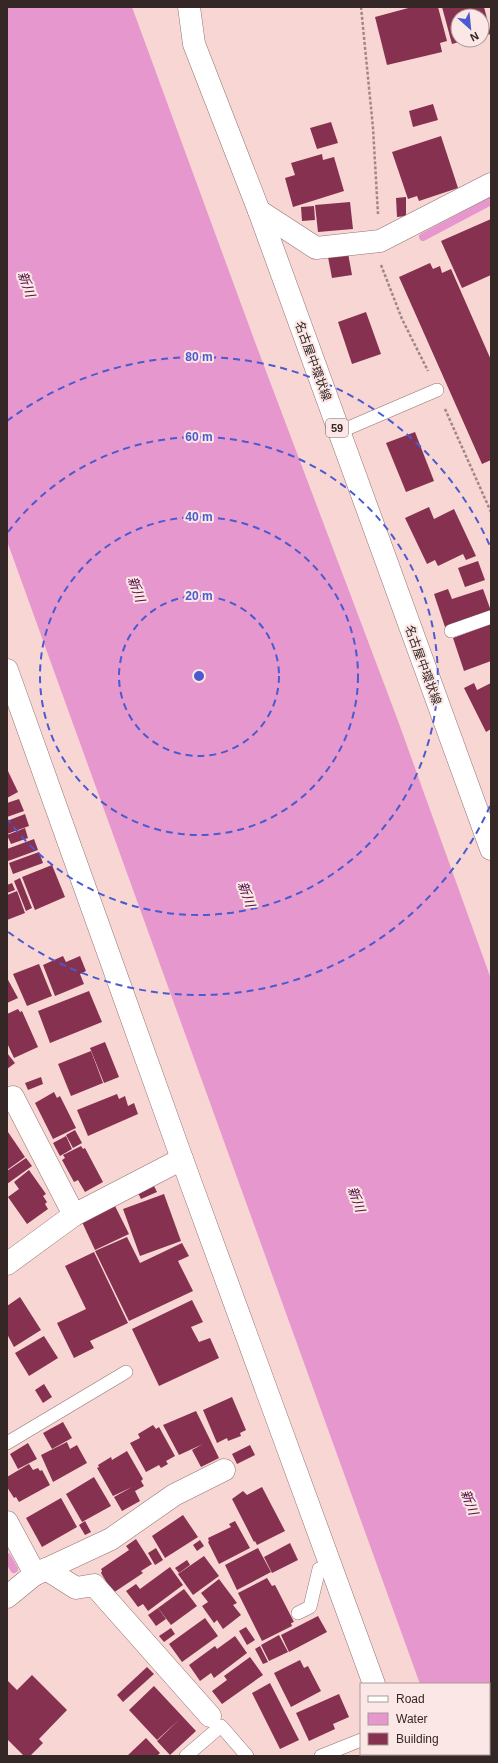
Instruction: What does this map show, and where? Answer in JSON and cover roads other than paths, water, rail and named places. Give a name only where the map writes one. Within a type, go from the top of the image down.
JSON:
[{"type":"street","name":"名古屋中環状線","points":[[189,7],[194,44],[259,211],[491,849]]},
{"type":"street","points":[[259,211],[316,248],[380,241],[491,184]]},
{"type":"street","points":[[7,670],[182,1159],[374,1683]]},
{"type":"street","points":[[7,1101],[13,1098],[74,1215]]},
{"type":"street","points":[[7,1264],[74,1215],[182,1159]]},
{"type":"street","points":[[7,1597],[41,1572],[111,1539],[174,1495],[224,1470]]},
{"type":"street","points":[[7,1522],[41,1572],[76,1588],[94,1585],[210,1716]]},
{"type":"lane","points":[[339,432],[437,390]]},
{"type":"lane","points":[[451,631],[491,616]]},
{"type":"lane","points":[[7,1443],[126,1372]]},
{"type":"lane","points":[[298,1613],[310,1607],[319,1569],[331,1565]]},
{"type":"lane","points":[[186,1756],[221,1726],[247,1756]]},
{"type":"lane","points":[[321,1756],[360,1740]]},
{"type":"water","name":"新川","points":[[7,7],[132,7],[255,342],[397,718],[491,979],[491,1756],[446,1756],[490,1755],[490,1683],[420,1683],[7,541]]},
{"type":"waterway","points":[[423,237],[491,201]]},
{"type":"waterway","points":[[7,1557],[14,1569]]}]
